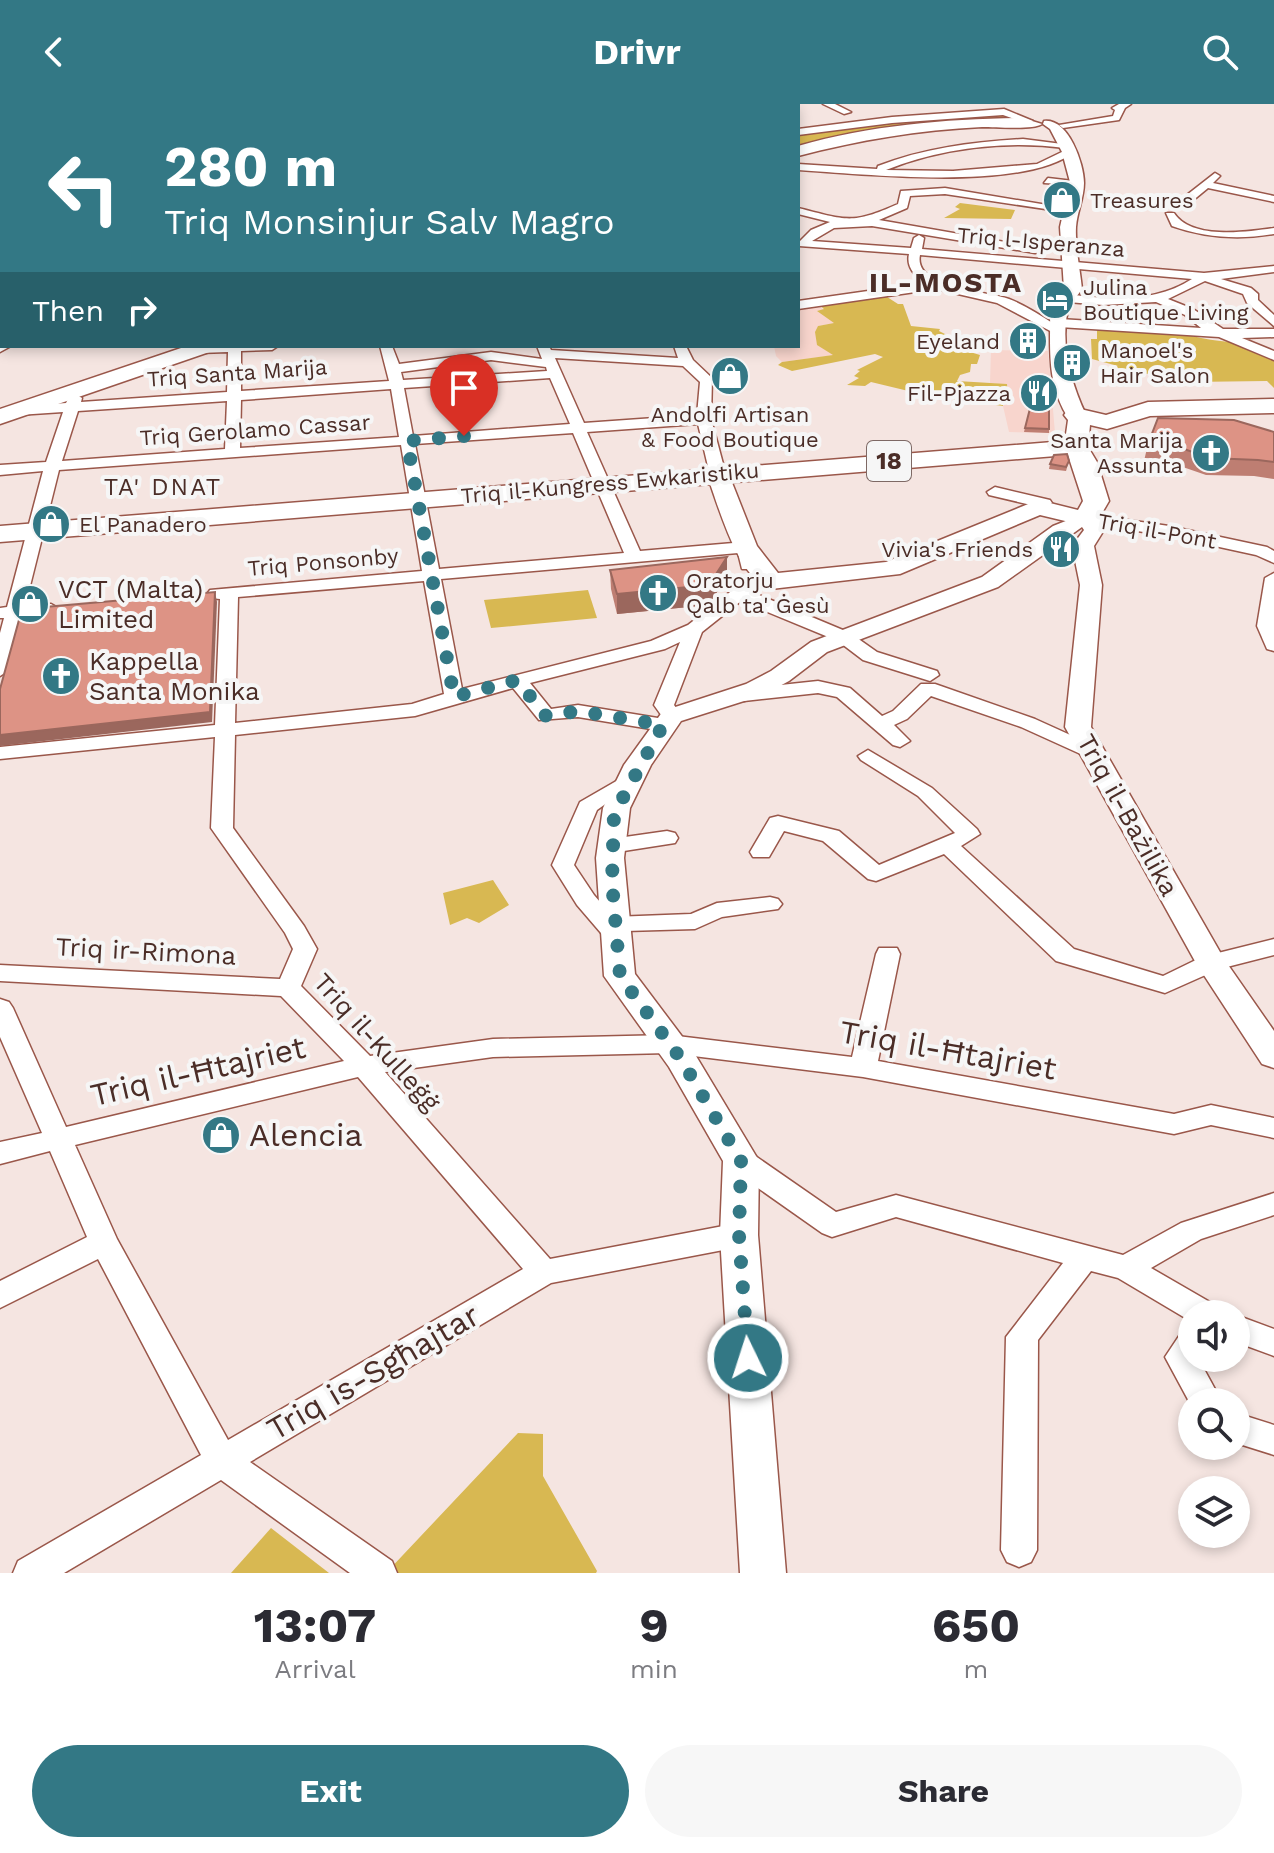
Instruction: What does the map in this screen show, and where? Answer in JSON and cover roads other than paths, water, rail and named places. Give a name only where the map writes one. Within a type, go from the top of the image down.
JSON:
[{"type":"main road","points":[[800,151],[893,130],[1000,113],[1055,126],[1069,154],[1077,182],[1069,259],[1073,289],[1061,314],[1059,377],[1076,415]]},
{"type":"main road","points":[[9,414],[74,399],[204,348]]},
{"type":"main road","name":"18","points":[[1076,415],[1121,406],[1274,406]]},
{"type":"main road","name":"18","points":[[1090,442],[1148,409],[1171,407]]},
{"type":"main road","name":"Triq il-Bażilika","points":[[1076,415],[1079,427],[1090,442],[1096,501],[1079,528]]},
{"type":"main road","name":"Triq il-Kungress Ewkaristiku","points":[[0,534],[1090,442]]},
{"type":"main road","points":[[718,475],[745,547],[771,581],[891,569],[1041,505]]},
{"type":"main road","name":"Triq il-Pont","points":[[1041,505],[1079,528]]},
{"type":"street","points":[[827,104],[847,112]]},
{"type":"street","points":[[1039,122],[1116,118],[1121,108],[1116,108],[1127,104]]},
{"type":"street","points":[[822,115],[861,111]]},
{"type":"street","points":[[800,130],[1000,113],[1039,122],[1118,125]]},
{"type":"street","points":[[873,172],[895,161],[952,149],[1011,144],[1069,154]]},
{"type":"street","points":[[802,168],[953,174],[1039,167],[1069,154]]},
{"type":"street","points":[[933,191],[953,174]]},
{"type":"street","points":[[1187,200],[1216,175]]},
{"type":"street","points":[[1048,181],[1077,182]]},
{"type":"street","points":[[1205,184],[1274,199]]},
{"type":"street","points":[[1260,197],[1274,185]]},
{"type":"street","points":[[866,222],[903,206],[905,193],[933,191],[1072,210]]},
{"type":"street","points":[[800,211],[847,223]]},
{"type":"street","points":[[888,215],[902,226]]},
{"type":"street","points":[[1170,215],[1176,224],[1213,234],[1242,236],[1274,231]]},
{"type":"street","points":[[801,244],[810,235],[847,223],[866,222],[999,241],[1069,259]]},
{"type":"street","points":[[948,226],[928,231],[914,250],[915,267],[925,279],[937,285],[1000,300],[1023,310],[1222,332],[1274,333]]},
{"type":"street","name":"Triq l-Isperanza","points":[[801,244],[1069,259],[1204,277],[1274,269]]},
{"type":"street","points":[[1258,271],[1274,279]]},
{"type":"street","points":[[1023,310],[1061,314],[1157,298],[1187,288],[1204,277],[1247,291],[1254,297],[1251,300],[1274,321]]},
{"type":"street","points":[[800,305],[937,285]]},
{"type":"street","points":[[1157,298],[1189,312],[1209,328],[1274,356]]},
{"type":"street","points":[[204,348],[235,348],[232,454]]},
{"type":"street","points":[[387,348],[407,441],[454,697]]},
{"type":"street","points":[[681,348],[687,362],[707,381],[704,419],[718,475]]},
{"type":"street","points":[[394,376],[491,356],[687,362]]},
{"type":"street","points":[[549,360],[606,484],[634,556]]},
{"type":"street","name":"Triq Santa Marija","points":[[74,399],[234,396],[549,360]]},
{"type":"street","points":[[0,670],[8,612],[38,530],[52,466],[74,399]]},
{"type":"street","name":"Triq Gerolamo Cassar","points":[[0,470],[704,419]]},
{"type":"street","points":[[995,492],[1041,505]]},
{"type":"street","points":[[517,680],[546,716],[578,711],[667,720],[744,695],[779,676],[816,649],[993,581],[1079,528]]},
{"type":"street","name":"Triq il-Pont","points":[[1079,528],[1169,531],[1270,553]]},
{"type":"street","name":"Triq il-Bażilika","points":[[1079,528],[1091,585],[1078,727],[1211,963],[1274,1056]]},
{"type":"street","points":[[741,591],[749,570],[745,547]]},
{"type":"street","name":"Triq Ponsonby","points":[[198,595],[745,547]]},
{"type":"street","points":[[1274,578],[1266,626],[1274,645]]},
{"type":"street","points":[[0,753],[397,714],[658,645],[694,629],[741,591],[771,581]]},
{"type":"street","points":[[741,591],[844,637],[870,656],[1092,752]]},
{"type":"street","name":"Triq il-Kulleġġ","points":[[229,593],[222,828],[296,931],[305,949],[288,988],[364,1066],[544,1272]]},
{"type":"street","points":[[8,612],[62,608]]},
{"type":"street","points":[[694,629],[664,705],[667,720],[614,814],[611,846],[620,976],[666,1041],[741,1161],[832,1225],[896,1206],[1126,1268],[1180,1300]]},
{"type":"street","points":[[880,724],[900,715],[929,682]]},
{"type":"street","points":[[744,695],[818,687],[843,692],[900,741]]},
{"type":"street","points":[[1028,723],[1078,727]]},
{"type":"street","points":[[761,852],[778,823],[831,836],[876,874],[969,834],[925,792],[868,756]]},
{"type":"street","points":[[616,930],[585,900],[563,865],[588,807],[632,778]]},
{"type":"street","points":[[611,846],[667,838]]},
{"type":"street","points":[[947,845],[1065,955],[1165,985],[1211,963],[1274,947]]},
{"type":"street","points":[[616,930],[695,921],[717,910],[770,904]]},
{"type":"street","points":[[863,1068],[888,954]]},
{"type":"street","name":"Triq ir-Rimona","points":[[0,973],[288,988]]},
{"type":"street","points":[[0,1008],[104,1242],[222,1461],[379,1573]]},
{"type":"street","name":"Triq il-Ħtajriet","points":[[0,1153],[364,1066],[493,1048],[607,1046],[666,1041]]},
{"type":"street","name":"Triq il-Ħtajriet","points":[[555,1048],[666,1041],[863,1068],[1174,1124],[1211,1115],[1274,1128]]},
{"type":"street","points":[[741,1161],[739,1235],[763,1573]]},
{"type":"street","points":[[1126,1268],[1191,1231],[1274,1204]]},
{"type":"street","name":"Triq is-Sgħajtar","points":[[31,1573],[544,1272],[739,1235]]},
{"type":"street","points":[[0,1295],[104,1242]]},
{"type":"street","points":[[1019,1550],[1022,1337],[1084,1258]]},
{"type":"street","points":[[1250,1334],[1274,1343]]},
{"type":"street","points":[[1250,1432],[1274,1440]]},
{"type":"place","name":"Treasures","points":[[1062,200]]},
{"type":"place","name":"Julina Boutique Living","points":[[1055,300]]},
{"type":"place","name":"Eyeland","points":[[1028,341]]},
{"type":"place","name":"Manoel's Hair Salon","points":[[1072,363]]},
{"type":"place","name":"Andolfi Artisan & Food Boutique","points":[[730,376]]},
{"type":"place","name":"Fil-Pjazza","points":[[1039,393]]},
{"type":"place","name":"Santa Marija Assunta","points":[[1211,453]]},
{"type":"place","name":"El Panadero","points":[[51,524]]},
{"type":"place","name":"Vivia's Friends","points":[[1061,549]]},
{"type":"place","name":"Oratorju Qalb ta' Ġesù","points":[[658,593]]},
{"type":"place","name":"VCT (Malta) Limited","points":[[30,604]]},
{"type":"place","name":"Kappella Santa Monika","points":[[61,676]]},
{"type":"place","name":"Alencia","points":[[221,1135]]},
{"type":"district","name":"IL-MOSTA","points":[[946,282]]},
{"type":"district","name":"TA' DNAT","points":[[163,487]]}]
